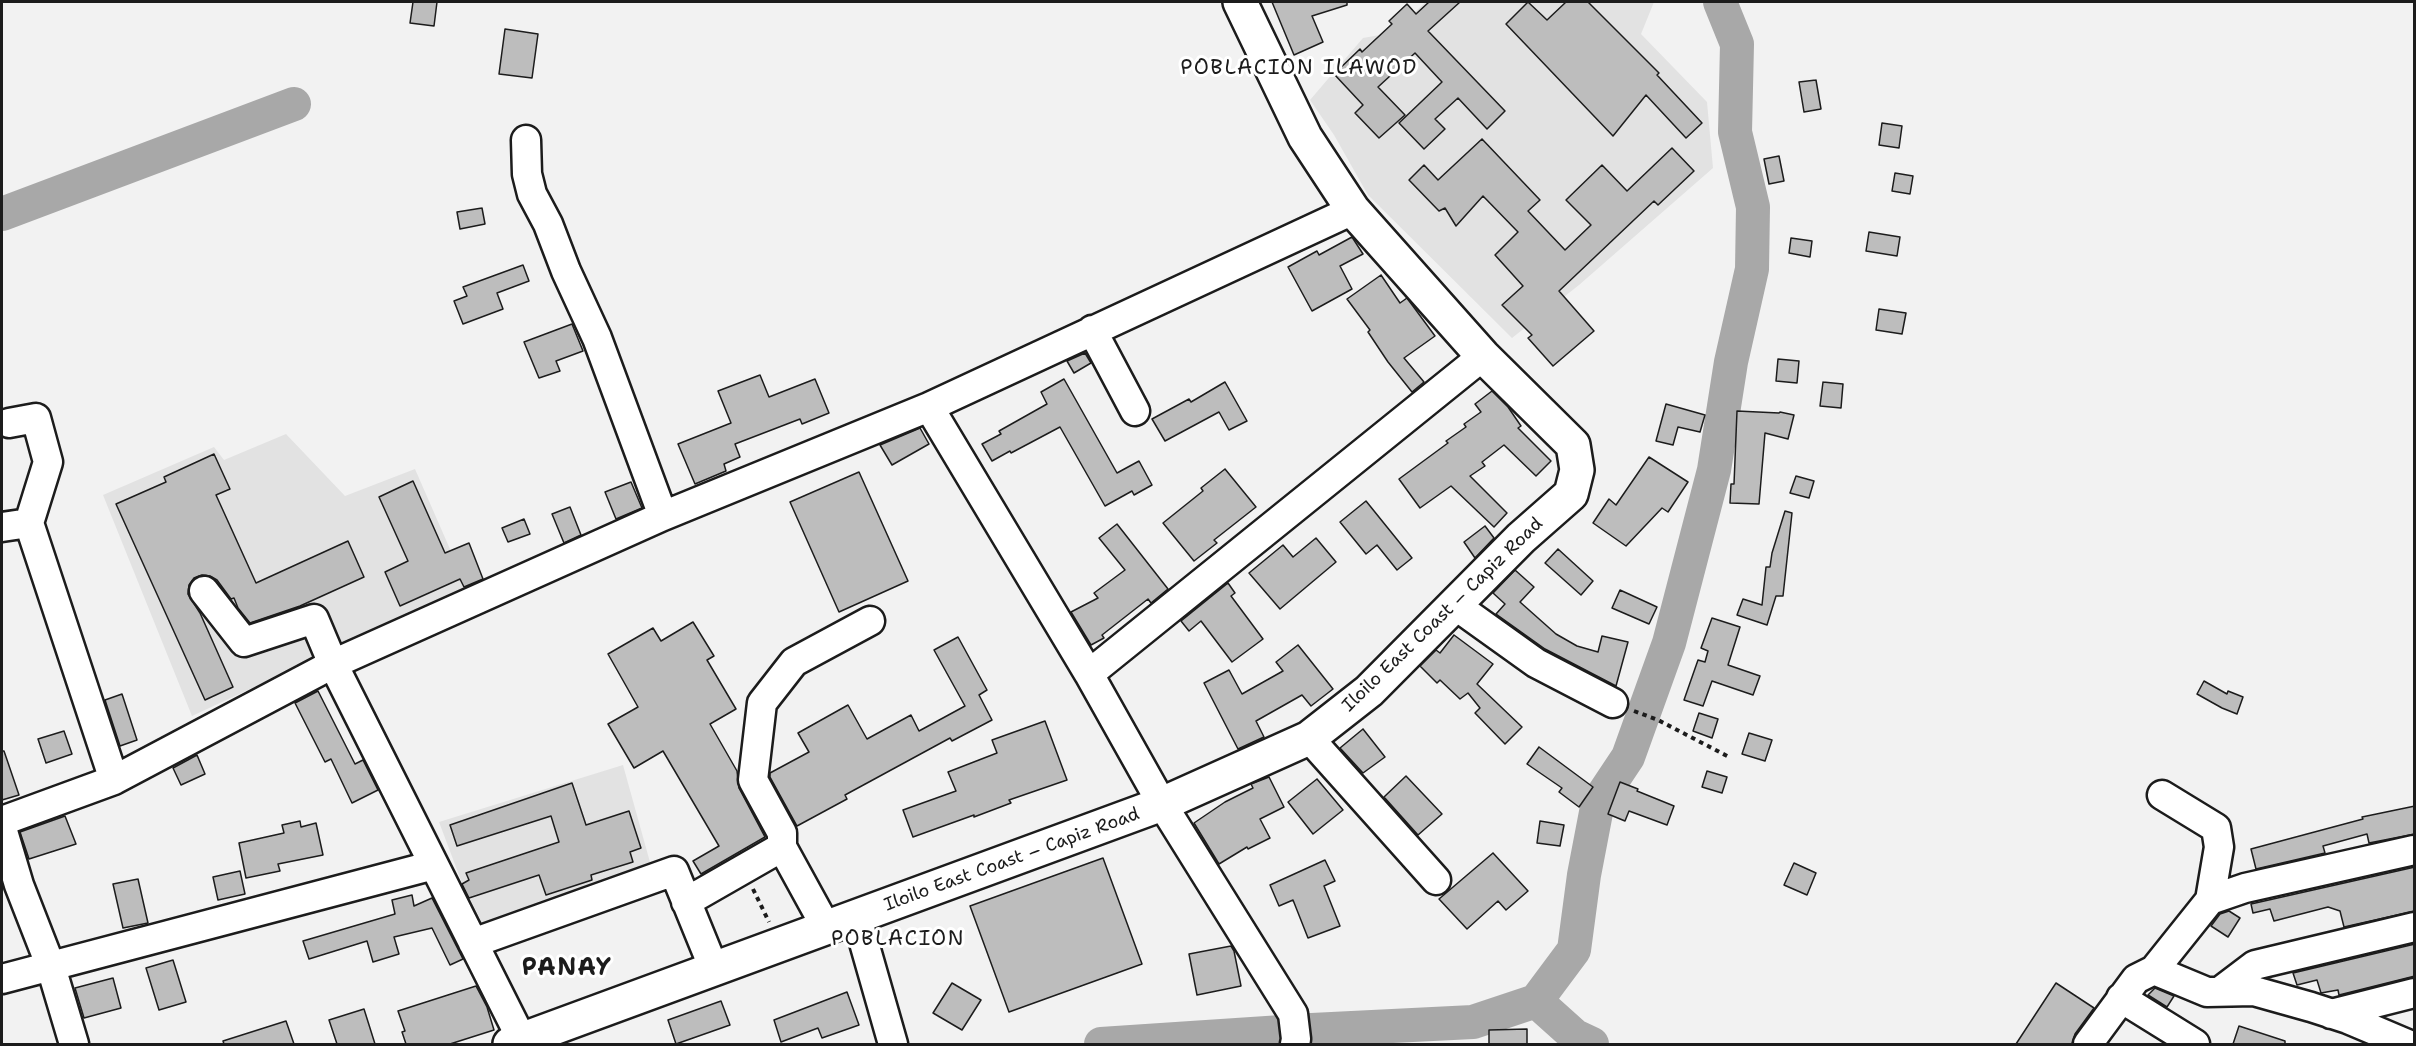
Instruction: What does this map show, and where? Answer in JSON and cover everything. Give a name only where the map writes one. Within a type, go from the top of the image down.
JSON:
[{"type":"main road","name":"Iloilo East Coast – Capiz Road","points":[[516,1042],[1162,804],[1309,738],[1369,691],[1521,538],[1571,494],[1577,470],[1573,445],[1483,356],[1353,210],[1305,137],[1240,2]]},
{"type":"street","points":[[526,140],[526,174],[532,194],[548,224],[566,271],[597,338],[663,516]]},
{"type":"street","points":[[2,821],[114,780],[333,664],[663,516],[929,407],[1353,210]]},
{"type":"street","points":[[1092,330],[1135,411]]},
{"type":"street","points":[[1089,674],[1483,356]]},
{"type":"street","points":[[929,407],[1089,674],[1295,1032]]},
{"type":"street","points":[[9,423],[36,418],[48,462],[15,525],[114,780]]},
{"type":"street","points":[[204,591],[244,642],[314,619],[333,664],[474,943],[516,1042]]},
{"type":"street","points":[[1455,604],[1536,663],[1612,703]]},
{"type":"street","points":[[827,929],[782,848],[782,833],[753,780],[762,703],[794,662],[870,621]]},
{"type":"street","points":[[1309,738],[1436,880]]},
{"type":"street","points":[[2088,1044],[2136,979],[2154,970],[2210,900],[2219,848],[2216,828],[2162,795]]},
{"type":"street","points":[[2,828],[10,889],[51,968],[74,1044]]},
{"type":"street","points":[[686,902],[782,848]]},
{"type":"street","points":[[2210,900],[2245,888],[2415,850]]},
{"type":"street","points":[[2,979],[51,968],[434,865]]},
{"type":"street","points":[[474,943],[674,871],[714,969]]},
{"type":"street","points":[[857,918],[892,1041]]},
{"type":"street","points":[[2222,990],[2255,965],[2415,927]]},
{"type":"street","points":[[2154,970],[2207,992],[2254,991],[2331,1014],[2408,1044]]},
{"type":"street","points":[[2331,1014],[2415,993]]},
{"type":"street","points":[[2121,998],[2195,1044]]},
{"type":"path","points":[[1658,720],[1731,758]]},
{"type":"path","points":[[744,869],[780,945]]},
{"type":"shaded area","points":[[1426,2],[1654,2],[1641,34],[1707,102],[1713,168],[1579,285],[1512,338],[1368,195],[1334,135],[1310,100],[1363,38],[1391,33]]},
{"type":"shaded area","points":[[286,434],[345,496],[415,469],[467,588],[192,716],[103,495],[214,447],[224,460]]},
{"type":"shaded area","points":[[623,765],[653,873],[479,928],[439,822]]},
{"type":"building","points":[[413,2],[437,2],[434,26],[410,23]]},
{"type":"building","points":[[1272,2],[1347,2],[1347,5],[1312,16],[1323,42],[1294,55]]},
{"type":"building","points":[[1429,2],[1460,2],[1428,31],[1505,111],[1487,129],[1458,98],[1435,119],[1445,129],[1424,149],[1399,123],[1442,82],[1415,53],[1378,87],[1405,115],[1379,138],[1355,113],[1363,105],[1334,74],[1360,49],[1362,52],[1392,24],[1389,21],[1407,4],[1416,14]]},
{"type":"building","points":[[1528,2],[1547,20],[1566,2],[1588,2],[1659,73],[1657,75],[1702,123],[1686,138],[1646,95],[1613,136],[1506,24]]},
{"type":"building","points":[[505,29],[538,34],[532,78],[499,74]]},
{"type":"building","points":[[1816,80],[1821,109],[1804,112],[1799,82]]},
{"type":"building","points":[[1882,123],[1902,126],[1899,148],[1879,145]]},
{"type":"building","points":[[1482,139],[1540,200],[1528,211],[1565,250],[1591,225],[1566,200],[1602,165],[1627,191],[1672,148],[1694,171],[1658,205],[1654,201],[1559,291],[1594,331],[1553,366],[1528,338],[1532,335],[1502,305],[1523,286],[1495,255],[1518,232],[1483,196],[1456,226],[1445,208],[1439,211],[1409,180],[1424,165],[1438,180]]},
{"type":"building","points":[[1779,156],[1784,181],[1769,184],[1764,159]]},
{"type":"building","points":[[1895,173],[1913,176],[1910,194],[1892,191]]},
{"type":"building","points":[[482,208],[485,224],[460,229],[457,212]]},
{"type":"building","points":[[1869,232],[1900,237],[1897,256],[1866,251]]},
{"type":"building","points":[[1352,237],[1363,254],[1340,266],[1352,289],[1312,311],[1288,267],[1317,251],[1319,255]]},
{"type":"building","points":[[1791,238],[1812,241],[1810,257],[1789,253]]},
{"type":"building","points":[[523,265],[529,281],[497,293],[503,309],[463,324],[454,301],[467,296],[463,287]]},
{"type":"building","points":[[1381,275],[1400,303],[1407,298],[1435,336],[1404,358],[1424,382],[1412,392],[1388,362],[1368,332],[1370,330],[1347,299]]},
{"type":"building","points":[[1879,309],[1906,313],[1902,334],[1876,330]]},
{"type":"building","points":[[572,324],[583,351],[556,361],[560,371],[539,378],[524,342]]},
{"type":"building","points":[[1085,353],[1091,363],[1074,373],[1067,361]]},
{"type":"building","points":[[1778,359],[1799,361],[1797,383],[1776,381]]},
{"type":"building","points":[[760,375],[769,397],[815,379],[829,413],[802,424],[800,419],[735,444],[740,457],[724,464],[726,471],[695,484],[678,444],[731,423],[718,391]]},
{"type":"building","points":[[1064,379],[1117,473],[1139,461],[1152,485],[1134,495],[1132,491],[1105,506],[1060,427],[992,461],[982,444],[1001,434],[999,431],[1047,404],[1041,392]]},
{"type":"building","points":[[1225,382],[1247,421],[1229,430],[1219,412],[1165,441],[1152,419],[1189,399],[1191,402]]},
{"type":"building","points":[[1823,382],[1843,384],[1841,408],[1820,406]]},
{"type":"building","points":[[1492,391],[1508,407],[1521,426],[1518,428],[1551,461],[1536,476],[1504,445],[1482,462],[1485,466],[1470,476],[1507,513],[1494,527],[1451,486],[1420,508],[1399,479],[1466,427],[1464,424],[1481,412],[1475,404]]},
{"type":"building","points":[[1666,404],[1705,415],[1700,432],[1678,427],[1673,445],[1656,441]]},
{"type":"building","points":[[1737,411],[1780,412],[1794,415],[1788,439],[1765,433],[1759,504],[1730,503],[1731,484],[1734,484]]},
{"type":"building","points":[[920,428],[929,444],[892,465],[880,445]]},
{"type":"building","points":[[214,454],[230,489],[216,495],[256,583],[348,541],[364,577],[300,606],[250,623],[238,608],[234,598],[231,599],[217,580],[202,575],[194,578],[189,585],[188,594],[200,613],[233,687],[205,700],[116,504],[166,482],[164,477]]},
{"type":"building","points":[[1649,457],[1688,482],[1668,512],[1662,508],[1626,546],[1593,523],[1609,499],[1616,505]]},
{"type":"building","points":[[1225,469],[1256,507],[1214,540],[1217,543],[1194,561],[1163,523],[1203,491],[1201,488]]},
{"type":"building","points":[[859,472],[908,581],[839,612],[790,502]]},
{"type":"building","points":[[1796,476],[1814,481],[1809,498],[1790,493]]},
{"type":"building","points":[[413,481],[445,553],[469,543],[483,579],[464,587],[460,579],[400,606],[385,572],[408,561],[379,497]]},
{"type":"building","points":[[631,482],[642,508],[616,519],[605,492]]},
{"type":"building","points":[[1366,501],[1412,558],[1397,570],[1377,545],[1366,554],[1340,522]]},
{"type":"building","points":[[570,507],[581,535],[564,543],[552,514]]},
{"type":"building","points":[[1785,511],[1792,513],[1783,596],[1776,596],[1767,625],[1737,615],[1743,599],[1762,605],[1766,567],[1770,567]]},
{"type":"building","points":[[524,519],[530,534],[508,542],[502,528]]},
{"type":"building","points":[[1117,524],[1168,589],[1151,603],[1148,599],[1102,635],[1104,638],[1091,645],[1071,612],[1098,598],[1094,593],[1125,570],[1099,538]]},
{"type":"building","points":[[1485,526],[1494,538],[1475,558],[1464,542]]},
{"type":"building","points":[[1316,538],[1336,562],[1280,609],[1249,573],[1283,545],[1293,557]]},
{"type":"building","points":[[1558,549],[1593,581],[1581,595],[1545,563]]},
{"type":"building","points":[[1515,570],[1534,587],[1520,602],[1556,634],[1577,646],[1598,652],[1602,636],[1628,642],[1616,686],[1545,649],[1496,614],[1505,604],[1493,593]]},
{"type":"building","points":[[1228,583],[1235,593],[1231,596],[1263,639],[1232,662],[1201,621],[1189,631],[1181,621]]},
{"type":"building","points":[[1620,590],[1657,607],[1649,624],[1612,608]]},
{"type":"building","points":[[1712,618],[1740,627],[1728,665],[1760,676],[1753,695],[1712,681],[1703,706],[1684,700],[1698,660],[1705,662],[1708,651],[1701,648]]},
{"type":"building","points":[[693,622],[714,656],[707,660],[736,709],[710,724],[737,771],[739,788],[765,837],[701,874],[693,861],[719,846],[663,751],[634,768],[608,724],[638,707],[608,654],[653,628],[661,641]]},
{"type":"building","points":[[1454,635],[1493,664],[1477,684],[1522,727],[1505,744],[1475,713],[1480,708],[1468,693],[1460,699],[1440,680],[1437,683],[1420,666],[1436,650],[1440,653]]},
{"type":"building","points":[[958,637],[987,690],[979,695],[992,720],[952,741],[950,738],[845,795],[847,799],[797,826],[770,777],[770,773],[809,752],[798,733],[848,705],[867,739],[911,715],[919,731],[965,706],[934,650]]},
{"type":"building","points":[[1298,645],[1333,689],[1311,706],[1302,695],[1256,721],[1264,737],[1238,749],[1204,683],[1229,670],[1242,694],[1283,671],[1276,662]]},
{"type":"building","points":[[2204,681],[2227,694],[2228,691],[2243,697],[2237,714],[2197,694]]},
{"type":"building","points":[[318,691],[355,764],[363,760],[378,790],[352,803],[331,759],[325,762],[295,703]]},
{"type":"building","points":[[122,694],[137,740],[120,746],[105,700]]},
{"type":"building","points":[[1699,713],[1718,719],[1712,738],[1693,731]]},
{"type":"building","points":[[1045,721],[1067,780],[1009,800],[1011,803],[974,817],[974,815],[913,837],[903,810],[956,791],[948,772],[997,753],[992,740]]},
{"type":"building","points":[[1363,729],[1385,757],[1363,773],[1340,748]]},
{"type":"building","points":[[64,731],[72,754],[46,763],[38,739]]},
{"type":"building","points":[[1749,733],[1772,740],[1765,761],[1742,754]]},
{"type":"building","points":[[1539,747],[1593,787],[1579,807],[1559,792],[1562,788],[1527,764]]},
{"type":"building","points":[[2,751],[4,751],[19,795],[2,800]]},
{"type":"building","points":[[197,755],[205,774],[181,785],[173,768]]},
{"type":"building","points":[[1707,771],[1727,777],[1722,793],[1702,787]]},
{"type":"building","points":[[1406,776],[1442,814],[1418,835],[1384,797]]},
{"type":"building","points":[[1269,777],[1284,807],[1260,819],[1270,838],[1248,849],[1247,847],[1219,864],[1194,823],[1225,802],[1253,788],[1251,784]]},
{"type":"building","points":[[1317,779],[1343,810],[1313,834],[1288,802]]},
{"type":"building","points":[[1620,782],[1674,806],[1667,825],[1629,811],[1625,821],[1608,814]]},
{"type":"building","points":[[572,783],[586,825],[629,811],[641,848],[630,852],[633,862],[591,875],[592,880],[546,895],[539,875],[469,898],[462,884],[469,880],[466,873],[559,842],[551,816],[457,846],[450,825]]},
{"type":"building","points":[[2415,806],[2415,834],[2369,843],[2367,834],[2323,846],[2325,853],[2256,869],[2251,849],[2363,819],[2362,817]]},
{"type":"building","points":[[65,816],[76,844],[29,859],[20,832]]},
{"type":"building","points":[[300,821],[301,827],[316,823],[323,855],[278,864],[280,871],[246,878],[239,843],[284,833],[282,825]]},
{"type":"building","points":[[1540,821],[1564,825],[1560,846],[1537,843]]},
{"type":"building","points":[[1493,853],[1528,891],[1506,910],[1498,901],[1467,929],[1439,899]]},
{"type":"building","points":[[1103,858],[1142,964],[1009,1012],[970,906]]},
{"type":"building","points":[[1325,860],[1335,881],[1324,886],[1340,926],[1308,938],[1293,900],[1279,906],[1270,885]]},
{"type":"building","points":[[1794,863],[1816,873],[1807,895],[1784,885]]},
{"type":"building","points":[[2415,867],[2415,911],[2344,927],[2340,911],[2328,907],[2274,921],[2270,909],[2253,913],[2251,904]]},
{"type":"building","points":[[240,871],[245,894],[218,900],[213,877]]},
{"type":"building","points":[[138,879],[148,923],[123,928],[113,884]]},
{"type":"building","points":[[412,895],[414,906],[432,898],[463,959],[450,965],[432,928],[394,937],[399,954],[373,962],[367,941],[309,959],[303,941],[395,914],[392,900]]},
{"type":"building","points":[[2229,911],[2240,918],[2228,937],[2211,926],[2220,914]]},
{"type":"building","points":[[2415,944],[2415,976],[2339,995],[2338,990],[2321,993],[2317,980],[2297,985],[2293,973]]},
{"type":"building","points":[[1231,946],[1241,986],[1197,995],[1189,954]]},
{"type":"building","points":[[173,960],[186,1002],[159,1010],[146,968]]},
{"type":"building","points":[[113,978],[121,1008],[84,1018],[75,988]]},
{"type":"building","points":[[952,983],[981,1000],[962,1030],[933,1013]]},
{"type":"building","points":[[2056,983],[2094,1008],[2075,1034],[2072,1044],[2016,1044]]},
{"type":"building","points":[[476,986],[487,1007],[494,1030],[450,1044],[406,1044],[402,1032],[405,1031],[398,1011]]},
{"type":"building","points":[[2155,988],[2174,996],[2167,1007],[2148,995]]},
{"type":"building","points":[[847,992],[859,1025],[822,1038],[818,1028],[781,1042],[774,1020]]},
{"type":"building","points":[[721,1001],[730,1025],[676,1044],[668,1020]]},
{"type":"building","points":[[364,1009],[375,1044],[337,1044],[329,1020]]},
{"type":"building","points":[[286,1021],[294,1044],[224,1044],[223,1041]]},
{"type":"building","points":[[2239,1026],[2285,1041],[2285,1044],[2233,1044]]},
{"type":"building","points":[[1527,1029],[1527,1044],[1489,1044],[1489,1030]]},
{"type":"waterway","points":[[1101,1044],[1473,1022],[1536,1001],[1574,950],[1584,875],[1598,802],[1628,757],[1669,643],[1714,470],[1731,362],[1752,269],[1753,207],[1735,132],[1737,44],[1720,2]]},
{"type":"waterway","points":[[2,214],[294,104]]},
{"type":"waterway","points":[[1536,1001],[1575,1036],[1592,1044]]},
{"type":"district","name":"POBLACION ILAWOD","points":[[1299,69]]},
{"type":"district","name":"POBLACION","points":[[898,940]]},
{"type":"district","name":"PANAY","points":[[567,969]]}]
